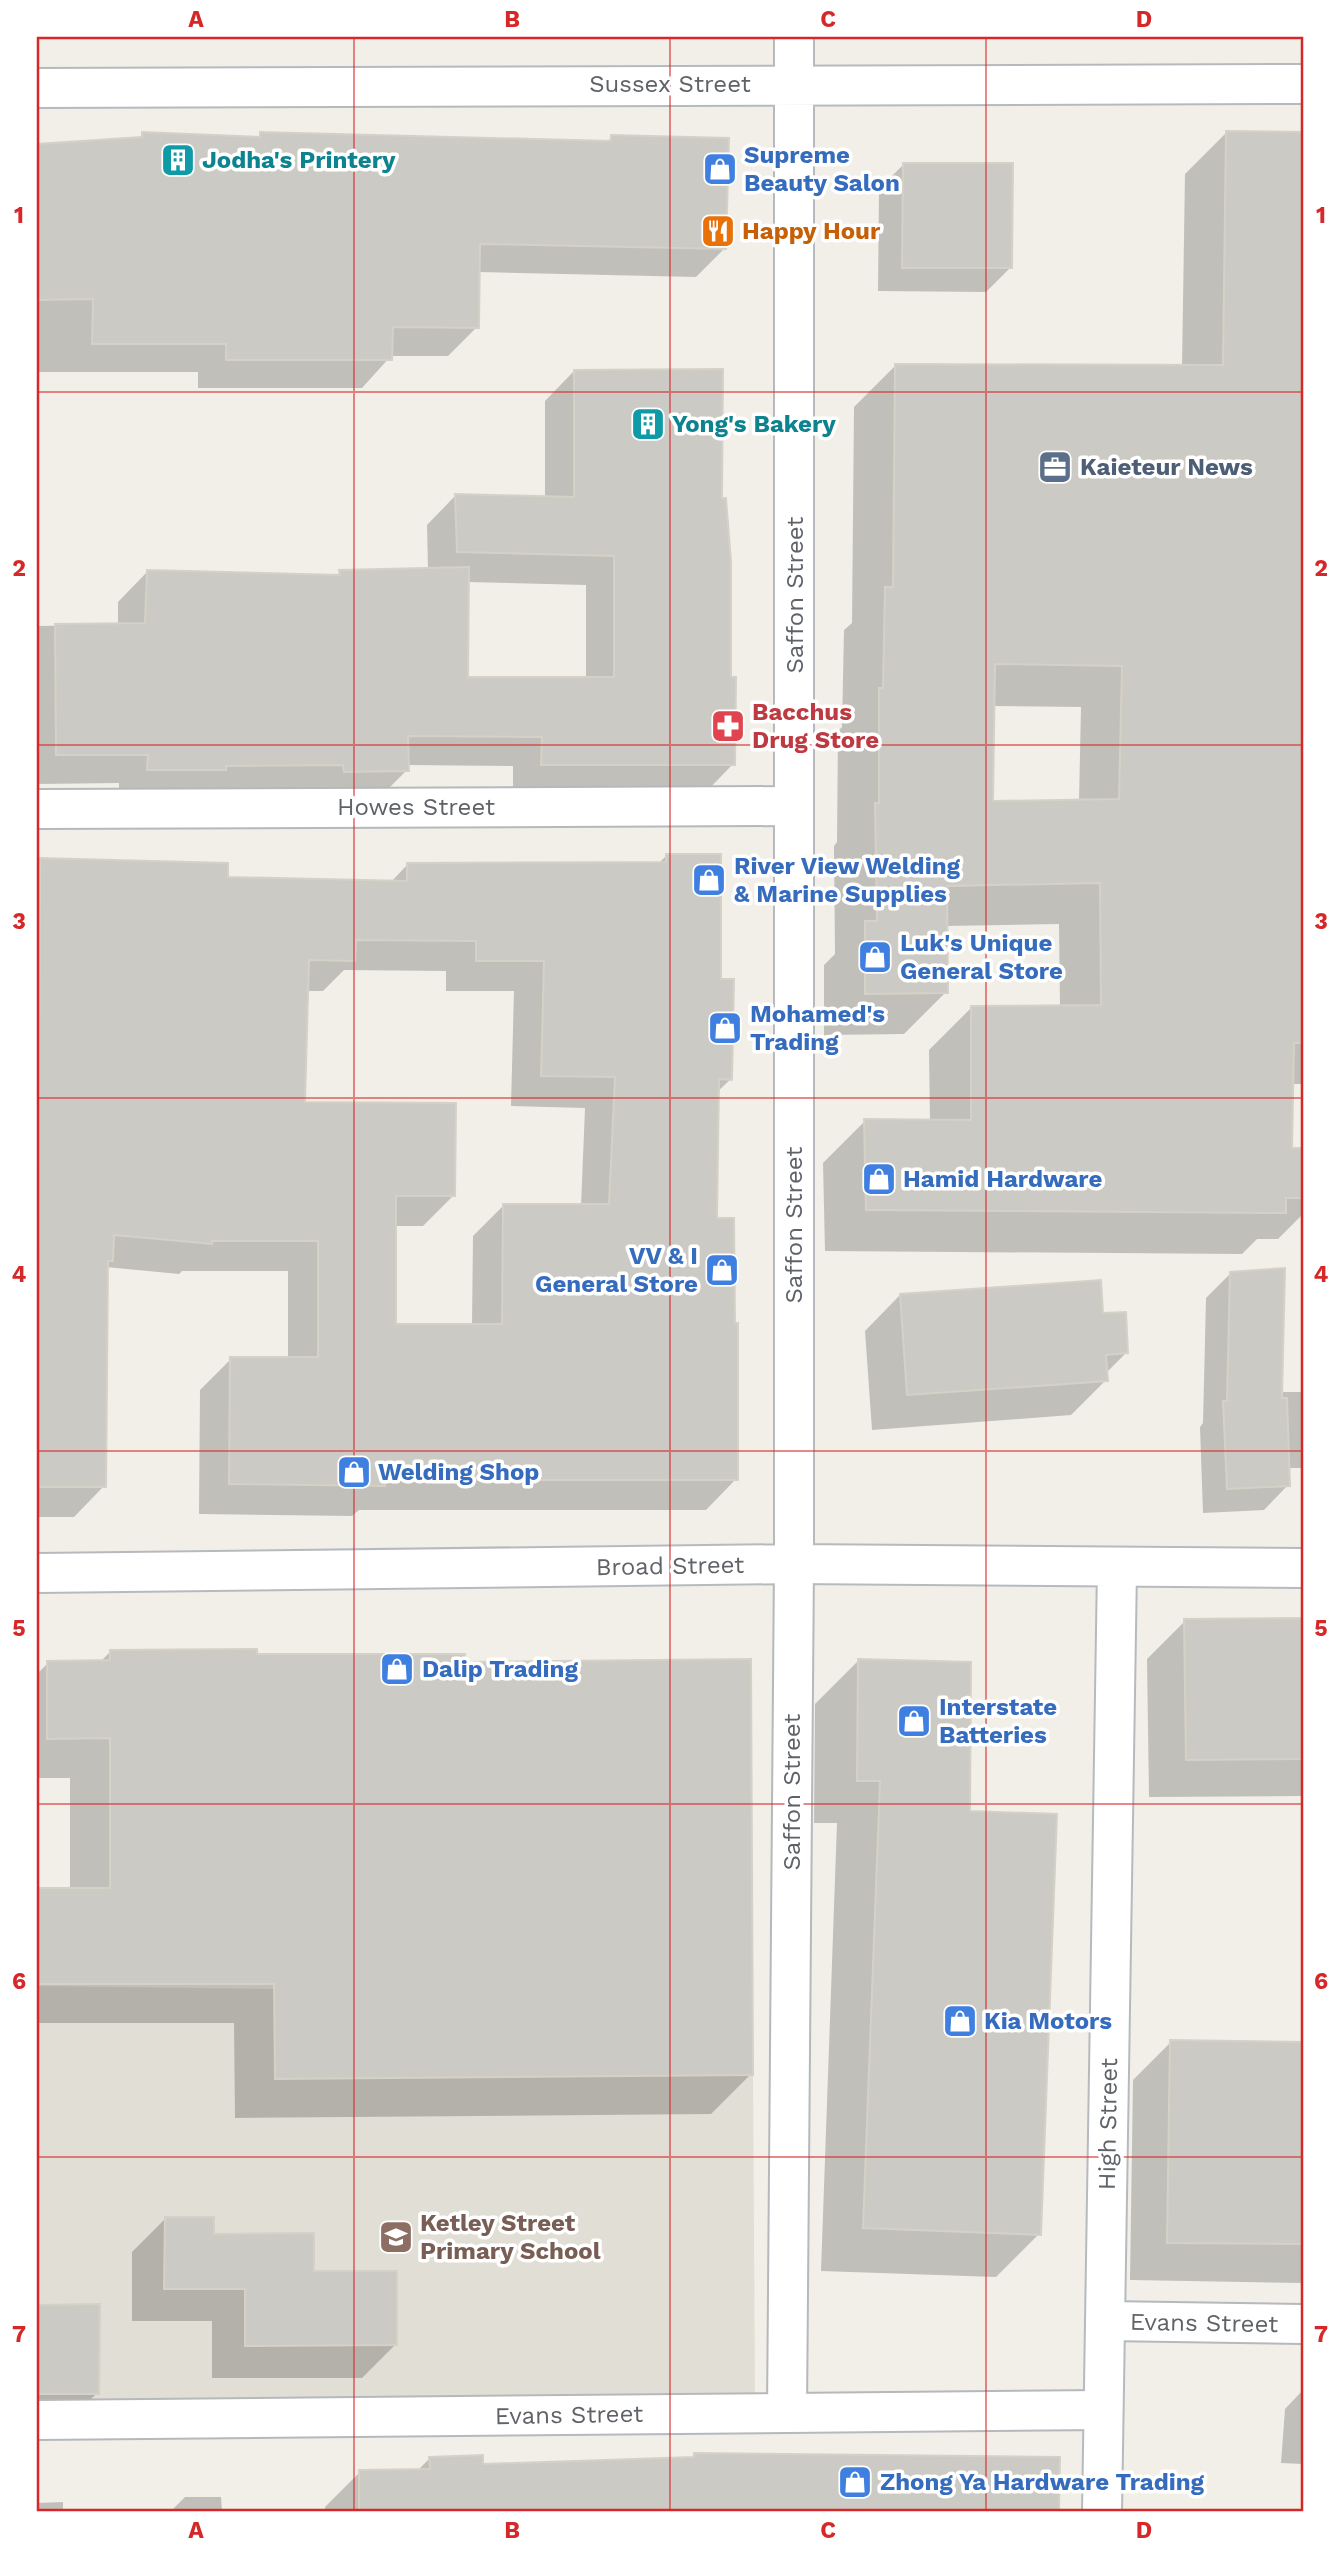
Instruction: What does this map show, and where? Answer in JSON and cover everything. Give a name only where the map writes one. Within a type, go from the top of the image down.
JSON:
[{"type":"street","name":"Sussex Street","points":[[37,88],[794,60],[1303,84]]},
{"type":"street","name":"Saffon Street","points":[[788,2413],[794,1564],[794,60]]},
{"type":"street","name":"Howes Street","points":[[37,809],[794,806]]},
{"type":"street","name":"Broad Street","points":[[37,1573],[794,1564],[1303,1569]]},
{"type":"street","name":"High Street","points":[[1102,2512],[1117,1568]]},
{"type":"street","name":"Evans Street","points":[[1105,2321],[1303,2325]]},
{"type":"street","name":"Evans Street","points":[[37,2420],[1102,2410]]},
{"type":"shaded area","name":"Ketley Street Primary School","points":[[37,1986],[274,1989],[276,2079],[753,2075],[755,2395],[37,2403]]},
{"type":"building","points":[[1226,131],[1303,132],[1303,1043],[1294,1043],[1292,1148],[1303,1148],[1303,1198],[1286,1198],[1286,1213],[866,1210],[864,1119],[971,1120],[971,1006],[1101,1005],[1100,883],[947,886],[948,993],[865,994],[865,921],[877,921],[875,803],[879,803],[879,688],[883,688],[885,587],[893,587],[895,364],[1223,365]],"holes":[[[995,664],[1122,666],[1119,799],[993,801]]]},
{"type":"building","points":[[142,132],[260,137],[260,132],[611,141],[611,135],[729,138],[726,249],[480,244],[479,328],[393,327],[392,360],[226,360],[226,344],[92,344],[93,299],[37,300],[37,144],[142,137]]},
{"type":"building","points":[[903,163],[1013,163],[1012,268],[902,268]]},
{"type":"building","points":[[723,369],[722,498],[726,498],[731,562],[731,677],[736,677],[735,765],[541,765],[542,737],[408,736],[409,771],[344,772],[343,765],[147,770],[148,755],[56,755],[55,624],[145,623],[147,570],[340,575],[339,570],[469,567],[468,677],[614,677],[614,556],[457,552],[455,494],[574,497],[574,370]]},
{"type":"building","points":[[666,854],[721,854],[721,979],[734,979],[732,1080],[719,1079],[717,1218],[734,1218],[735,1323],[738,1323],[738,1480],[385,1480],[385,1486],[229,1484],[230,1357],[318,1357],[318,1241],[212,1241],[212,1244],[114,1235],[113,1261],[108,1261],[106,1487],[37,1487],[40,858],[228,863],[228,877],[407,881],[407,863],[666,862]],"holes":[[[356,940],[476,941],[476,961],[544,961],[541,1076],[615,1077],[609,1204],[503,1204],[502,1324],[396,1324],[396,1196],[455,1196],[456,1103],[305,1102],[309,960],[355,961]]]},
{"type":"building","points":[[1285,1268],[1282,1398],[1287,1398],[1290,1486],[1227,1489],[1223,1401],[1227,1401],[1230,1272]]},
{"type":"building","points":[[1101,1280],[1103,1313],[1126,1312],[1128,1353],[1106,1355],[1108,1381],[907,1395],[900,1294]]},
{"type":"building","points":[[1303,1618],[1303,1759],[1186,1760],[1184,1619]]},
{"type":"building","points":[[257,1649],[257,1654],[465,1654],[465,1662],[751,1659],[753,2075],[275,2079],[274,1984],[37,1984],[37,1888],[110,1888],[110,1738],[47,1739],[47,1661],[110,1660],[110,1650]]},
{"type":"building","name":"Kia Motors","points":[[858,1659],[971,1662],[970,1811],[1057,1814],[1041,2235],[863,2228],[880,1781],[857,1781]]},
{"type":"building","points":[[1170,2040],[1303,2042],[1303,2244],[1167,2243]]},
{"type":"building","points":[[165,2217],[214,2217],[214,2234],[314,2233],[314,2271],[397,2271],[397,2345],[245,2346],[245,2289],[164,2289]]},
{"type":"building","points":[[100,2304],[99,2394],[37,2394],[37,2305]]},
{"type":"building","points":[[694,2453],[1060,2457],[1059,2512],[359,2512],[359,2470],[430,2469],[429,2457],[483,2455],[483,2464],[694,2457]]},
{"type":"place","name":"Jodha's Printery","points":[[178,160]]},
{"type":"place","name":"Supreme Beauty Salon","points":[[720,169]]},
{"type":"place","name":"Happy Hour","points":[[718,231]]},
{"type":"place","name":"Yong's Bakery","points":[[648,424]]},
{"type":"place","name":"Kaieteur News","points":[[1055,467]]},
{"type":"place","name":"Bacchus Drug Store","points":[[728,726]]},
{"type":"place","name":"River View Welding & Marine Supplies","points":[[709,880]]},
{"type":"place","name":"Luk's Unique General Store","points":[[875,957]]},
{"type":"place","name":"Mohamed's Trading","points":[[725,1028]]},
{"type":"place","name":"Hamid Hardware","points":[[879,1179]]},
{"type":"place","name":"VV & I General Store","points":[[722,1270]]},
{"type":"place","name":"Welding Shop","points":[[354,1472]]},
{"type":"place","name":"Dalip Trading","points":[[397,1669]]},
{"type":"place","name":"Interstate Batteries","points":[[914,1721]]},
{"type":"place","name":"Kia Motors","points":[[960,2021]]},
{"type":"place","name":"Ketley Street Primary School","points":[[396,2237]]},
{"type":"place","name":"Zhong Ya Hardware Trading","points":[[855,2482]]}]
